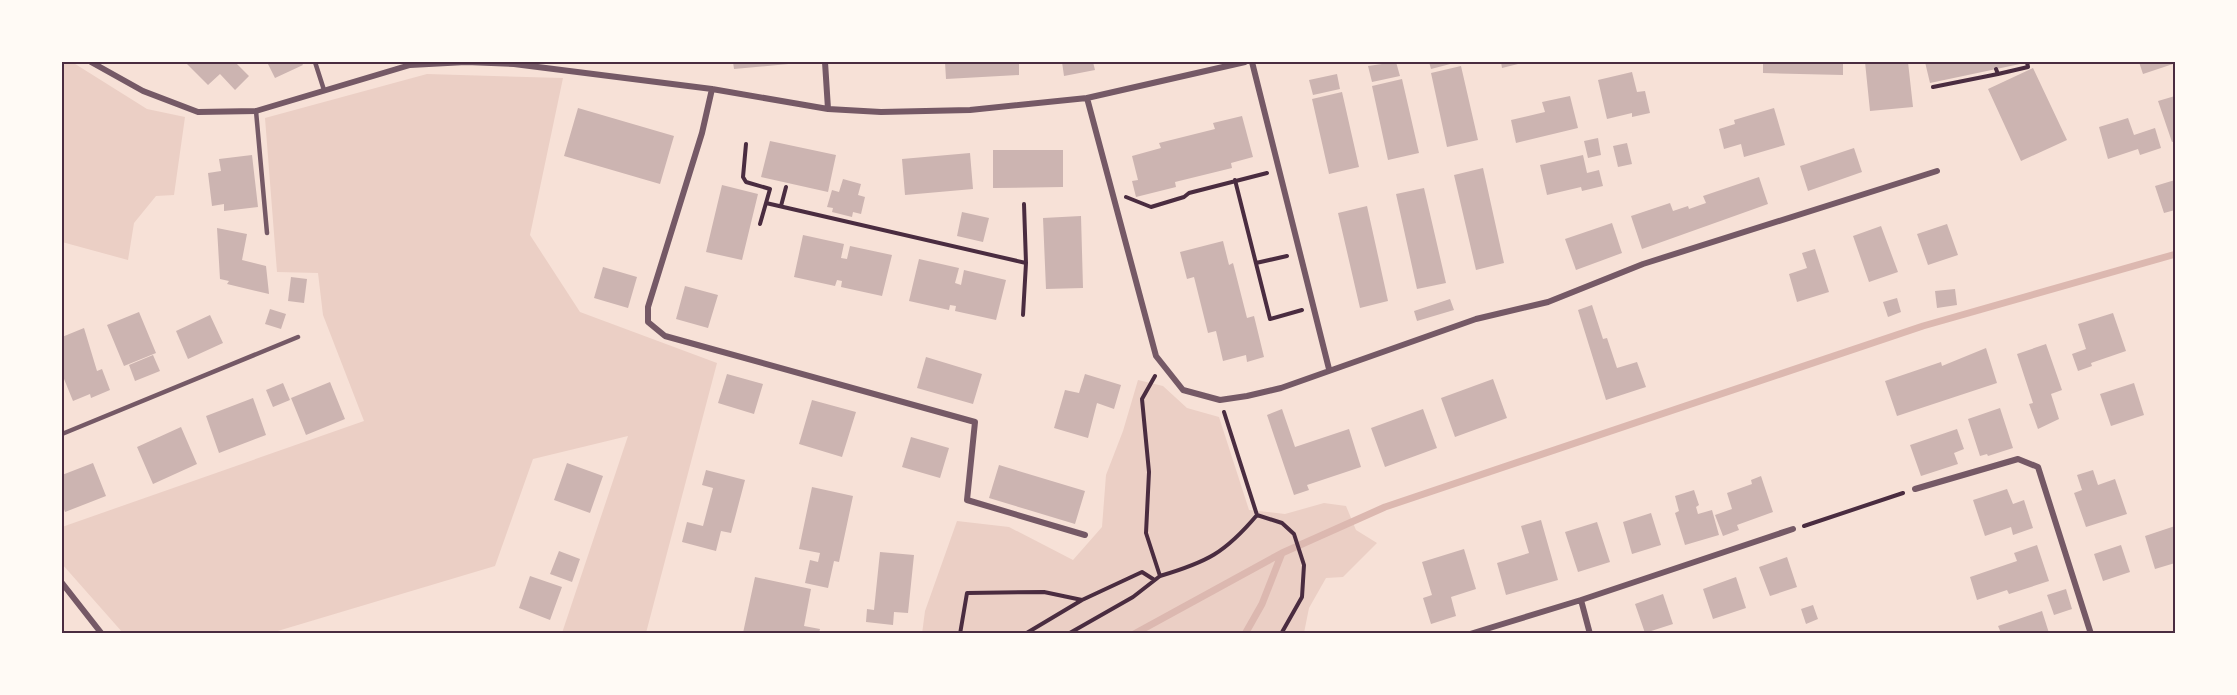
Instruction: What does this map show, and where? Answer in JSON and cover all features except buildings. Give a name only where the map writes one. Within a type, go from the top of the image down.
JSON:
[{"type":"street","points":[[91,62],[143,91],[198,112],[256,111],[410,65],[465,62],[514,64],[712,89],[828,109],[881,112],[970,110],[1087,98],[1245,62]]},
{"type":"street","points":[[825,62],[828,109]]},
{"type":"street","points":[[1252,62],[1329,369]]},
{"type":"street","points":[[712,89],[702,133],[648,307],[648,322],[665,336],[975,423],[967,500],[1085,535]]},
{"type":"street","points":[[1087,98],[1156,356],[1183,390],[1220,400],[1281,388],[1329,369],[1476,319],[1548,302],[1643,264],[1937,171]]},
{"type":"street","points":[[1915,489],[2018,459],[2038,467],[2091,633]]},
{"type":"street","points":[[1470,633],[1581,600],[1793,529]]},
{"type":"street","points":[[62,582],[102,633]]},
{"type":"street","points":[[1581,600],[1590,633]]},
{"type":"lane","points":[[315,62],[324,90]]},
{"type":"lane","points":[[256,111],[267,233]]},
{"type":"lane","points":[[62,434],[298,337]]},
{"type":"path","points":[[1933,87],[1997,71],[2028,67],[2027,62]]},
{"type":"path","points":[[746,144],[743,177],[746,182],[770,189],[760,224]]},
{"type":"path","points":[[1111,191],[1151,207],[1235,180],[1279,170]]},
{"type":"path","points":[[1235,180],[1270,319],[1314,308]]},
{"type":"path","points":[[781,206],[786,187]]},
{"type":"path","points":[[766,203],[1026,263]]},
{"type":"path","points":[[1023,315],[1026,263],[1024,204]]},
{"type":"path","points":[[1256,263],[1300,253]]},
{"type":"path","points":[[1157,577],[1146,533],[1149,472],[1142,399],[1162,364]]},
{"type":"path","points":[[1220,400],[1257,514]]},
{"type":"path","points":[[1793,529],[1915,489]]},
{"type":"path","points":[[1068,633],[1133,597],[1157,577],[1196,565],[1233,543],[1257,514]]},
{"type":"path","points":[[1257,514],[1282,523],[1294,534],[1304,565],[1302,597],[1281,633]]},
{"type":"path","points":[[1026,633],[1082,600],[1142,572],[1157,577]]},
{"type":"path","points":[[960,633],[967,593],[1044,592],[1082,600]]},
{"type":"shaded area","points":[[62,62],[72,62],[147,109],[185,117],[174,195],[156,196],[134,223],[128,260],[62,242]]},
{"type":"shaded area","points":[[427,74],[563,78],[530,235],[580,312],[717,363],[646,633],[562,633],[628,436],[533,459],[495,566],[271,633],[123,633],[62,564],[62,527],[364,421],[323,315],[318,273],[277,272],[265,118]]},
{"type":"shaded area","points":[[1138,380],[1163,386],[1187,408],[1219,417],[1249,510],[1285,514],[1324,503],[1346,506],[1356,530],[1377,543],[1343,577],[1326,578],[1309,608],[1304,633],[922,634],[925,611],[957,521],[1009,527],[1073,560],[1102,527],[1106,475],[1123,431]]},
{"type":"waterway","points":[[1245,634],[1262,604],[1282,553],[1385,507],[1923,326],[2176,254]]},
{"type":"waterway","points":[[1134,634],[1282,553]]}]
